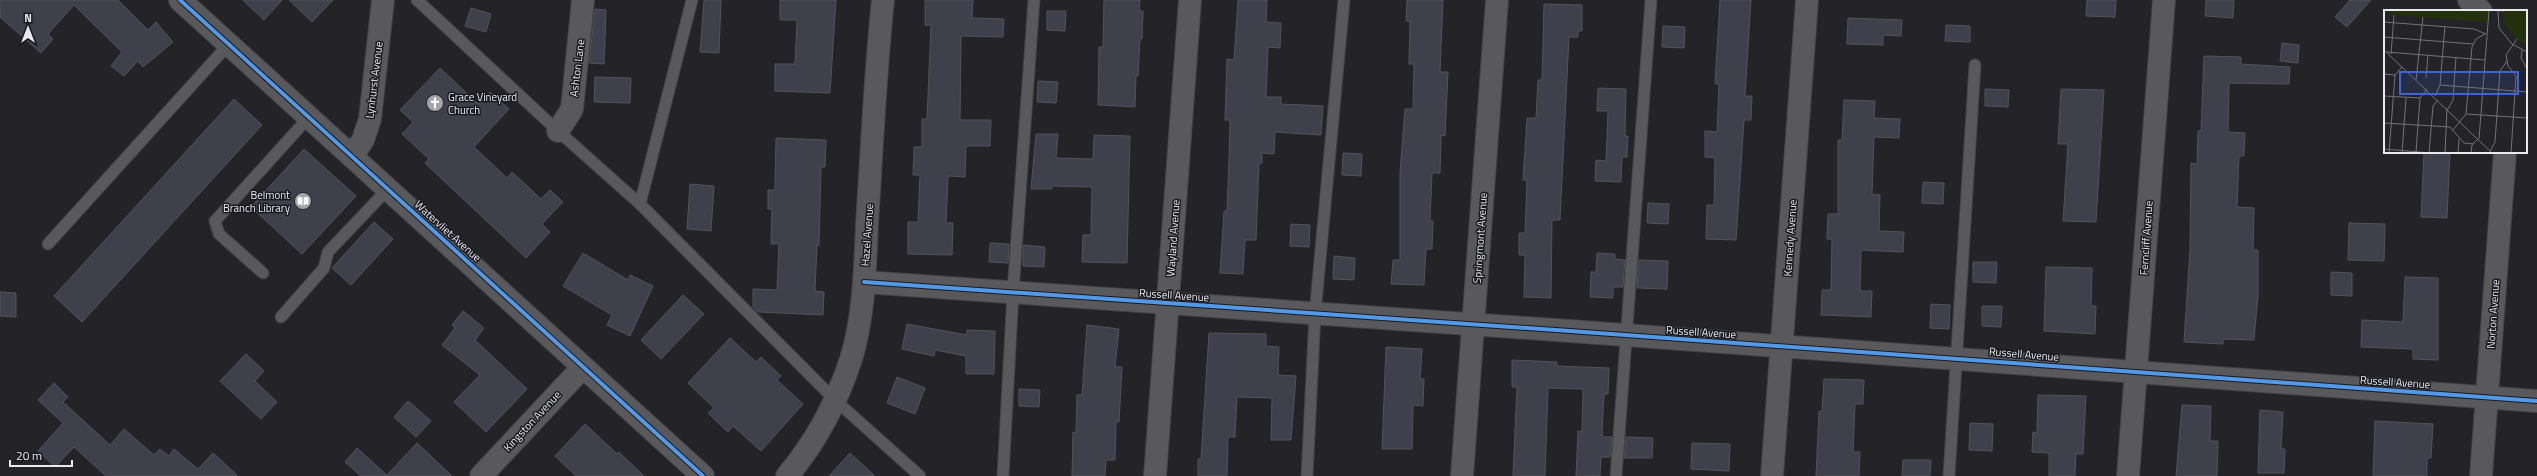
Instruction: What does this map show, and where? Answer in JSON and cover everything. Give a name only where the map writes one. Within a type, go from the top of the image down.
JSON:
[{"type":"street","name":"Watervliet Avenue","points":[[180,0],[703,476]]},
{"type":"street","name":"Lynhurst Avenue","points":[[352,156],[363,140],[370,120],[383,0]]},
{"type":"street","name":"Ashton Lane","points":[[558,132],[572,109],[583,0]]},
{"type":"street","name":"Hazel Avenue","points":[[787,476],[811,446],[835,400],[851,359],[864,282],[882,0]]},
{"type":"street","name":"Wayland Avenue","points":[[1155,476],[1169,304],[1190,0]]},
{"type":"street","name":"Springmont Avenue","points":[[1462,476],[1498,0]]},
{"type":"street","name":"Kennedy Avenue","points":[[1772,476],[1808,0]]},
{"type":"street","name":"Ferncliff Avenue","points":[[2128,476],[2164,0]]},
{"type":"street","points":[[2469,0],[2480,10]]},
{"type":"street","name":"Norton Avenue","points":[[2481,476],[2505,153]]},
{"type":"street","name":"Russell Avenue","points":[[864,282],[1958,358],[2136,373],[2537,401]]},
{"type":"street","name":"Kingston Avenue","points":[[481,476],[584,367]]},
{"type":"lane","points":[[416,0],[558,132],[640,204],[835,400],[920,476]]},
{"type":"lane","points":[[640,204],[692,0]]},
{"type":"lane","points":[[1003,476],[1013,292],[1034,0]]},
{"type":"lane","points":[[1307,476],[1315,314],[1344,0]]},
{"type":"lane","points":[[1616,476],[1651,0]]},
{"type":"lane","points":[[48,244],[229,44]]},
{"type":"lane","points":[[1949,476],[1958,358],[1975,65]]},
{"type":"lane","points":[[263,273],[219,234],[215,221],[309,117]]},
{"type":"lane","points":[[281,317],[324,268],[328,252],[388,189]]},
{"type":"building","points":[[0,0],[118,0],[148,30],[156,22],[173,42],[143,67],[138,61],[124,76],[111,66],[122,52],[74,5],[48,34],[53,39],[41,53],[0,17]]},
{"type":"building","points":[[243,0],[282,0],[264,20]]},
{"type":"building","points":[[289,0],[333,0],[312,22]]},
{"type":"building","points":[[704,0],[721,0],[719,53],[700,52]]},
{"type":"building","points":[[780,0],[836,0],[830,93],[775,91],[775,64],[795,64],[797,20],[780,20]]},
{"type":"building","points":[[925,0],[973,0],[972,18],[1004,19],[1003,37],[961,36],[960,120],[991,120],[990,146],[966,146],[965,177],[948,176],[946,223],[953,223],[952,255],[908,254],[908,222],[918,222],[920,175],[913,175],[914,147],[922,147],[922,119],[927,119],[931,25],[925,25]]},
{"type":"building","points":[[1104,0],[1140,0],[1139,11],[1143,11],[1142,39],[1140,39],[1138,76],[1136,76],[1135,107],[1098,105],[1099,47],[1103,47]]},
{"type":"building","points":[[1238,0],[1267,0],[1266,22],[1281,23],[1280,48],[1268,47],[1266,97],[1281,97],[1281,104],[1323,106],[1321,135],[1275,132],[1274,154],[1262,153],[1262,163],[1259,163],[1256,240],[1245,240],[1243,274],[1220,273],[1224,211],[1227,211],[1229,161],[1230,120],[1225,120],[1227,59],[1234,60]]},
{"type":"building","points":[[1407,0],[1443,0],[1440,72],[1448,72],[1445,136],[1441,135],[1440,173],[1432,173],[1430,221],[1433,221],[1432,249],[1426,249],[1424,285],[1391,284],[1393,260],[1400,260],[1400,172],[1405,109],[1413,109],[1414,64],[1409,64],[1410,21],[1406,21]]},
{"type":"building","points":[[1720,0],[1751,0],[1745,96],[1752,96],[1751,120],[1744,120],[1736,240],[1706,239],[1707,205],[1714,205],[1715,158],[1705,157],[1705,131],[1717,132],[1719,84],[1715,84]]},
{"type":"building","points":[[2087,0],[2116,0],[2115,17],[2086,16]]},
{"type":"building","points":[[2206,0],[2234,0],[2233,18],[2205,16]]},
{"type":"building","points":[[2350,0],[2371,0],[2347,27],[2335,17]]},
{"type":"building","points":[[1544,4],[1582,5],[1582,31],[1578,31],[1578,37],[1569,37],[1560,220],[1552,220],[1551,298],[1524,297],[1525,255],[1519,255],[1519,233],[1525,233],[1527,180],[1523,180],[1527,118],[1536,118],[1538,80],[1542,80]]},
{"type":"building","points":[[471,8],[491,14],[486,32],[465,26]]},
{"type":"building","points":[[595,9],[606,10],[604,64],[589,63]]},
{"type":"building","points":[[1047,11],[1066,11],[1065,31],[1047,30]]},
{"type":"building","points":[[1848,18],[1902,20],[1901,36],[1883,35],[1883,45],[1847,44]]},
{"type":"building","points":[[1946,25],[1970,26],[1970,42],[1945,41]]},
{"type":"building","points":[[1663,26],[1685,27],[1684,48],[1662,47]]},
{"type":"building","points":[[2282,43],[2299,45],[2298,63],[2280,61]]},
{"type":"building","points":[[2204,56],[2241,57],[2241,64],[2290,67],[2289,84],[2229,83],[2228,132],[2245,133],[2244,156],[2239,156],[2237,207],[2254,208],[2253,250],[2258,250],[2258,295],[2254,340],[2223,339],[2223,344],[2184,342],[2190,249],[2191,163],[2197,164],[2198,131],[2201,131]]},
{"type":"building","points":[[440,68],[478,104],[490,92],[509,109],[474,147],[507,178],[512,172],[541,199],[550,190],[563,202],[542,224],[550,232],[526,258],[425,163],[429,159],[402,134],[413,122],[400,110]]},
{"type":"building","points":[[595,77],[631,78],[630,103],[594,102]]},
{"type":"building","points":[[1038,81],[1058,82],[1056,103],[1037,102]]},
{"type":"building","points":[[1598,88],[1626,89],[1625,136],[1628,136],[1627,157],[1622,157],[1621,182],[1595,181],[1596,160],[1606,161],[1608,111],[1597,111]]},
{"type":"building","points":[[1985,89],[2009,90],[2008,107],[1985,106]]},
{"type":"building","points":[[2061,89],[2104,90],[2096,222],[2063,221],[2068,144],[2058,144]]},
{"type":"building","points":[[234,99],[262,125],[82,322],[54,296]]},
{"type":"building","points":[[1844,100],[1875,101],[1874,118],[1900,119],[1899,138],[1874,137],[1872,194],[1880,195],[1879,231],[1904,232],[1903,252],[1861,250],[1860,291],[1872,291],[1871,317],[1821,315],[1822,290],[1831,290],[1832,239],[1827,239],[1828,214],[1838,214],[1838,140],[1842,140]]},
{"type":"building","points":[[1036,134],[1058,134],[1056,158],[1093,159],[1094,135],[1130,136],[1127,263],[1082,262],[1083,235],[1091,235],[1092,187],[1052,186],[1052,189],[1031,189]]},
{"type":"building","points":[[776,138],[826,140],[825,167],[821,167],[819,245],[817,245],[815,291],[824,292],[823,315],[758,312],[753,307],[753,289],[777,290],[779,244],[771,244],[772,209],[768,209],[768,190],[775,190]]},
{"type":"building","name":"Belmont Branch Library","points":[[304,149],[356,196],[302,254],[251,207]]},
{"type":"building","points":[[1343,153],[1362,154],[1361,176],[1342,175]]},
{"type":"building","points":[[2424,153],[2450,153],[2447,218],[2421,217]]},
{"type":"building","points":[[1923,182],[1944,183],[1943,204],[1922,203]]},
{"type":"building","points":[[690,184],[714,186],[711,231],[687,229]]},
{"type":"building","points":[[1648,203],[1669,204],[1668,224],[1647,223]]},
{"type":"building","points":[[374,222],[393,239],[351,285],[332,268]]},
{"type":"building","points":[[2349,223],[2385,224],[2384,261],[2348,260]]},
{"type":"building","points":[[1291,224],[1310,225],[1309,247],[1290,246]]},
{"type":"building","points":[[990,243],[1009,244],[1008,263],[989,262]]},
{"type":"building","points":[[1023,245],[1045,247],[1044,267],[1023,266]]},
{"type":"building","points":[[583,253],[628,280],[630,275],[653,286],[630,336],[607,325],[612,315],[563,286]]},
{"type":"building","points":[[1597,253],[1615,254],[1615,259],[1625,260],[1623,287],[1613,287],[1613,298],[1590,297],[1591,272],[1596,272]]},
{"type":"building","points":[[1334,256],[1355,258],[1354,280],[1333,279]]},
{"type":"building","points":[[1639,260],[1668,261],[1667,289],[1637,288]]},
{"type":"building","points":[[1973,262],[1997,262],[1996,283],[1973,282]]},
{"type":"building","points":[[2046,267],[2092,268],[2091,306],[2096,306],[2095,334],[2044,331]]},
{"type":"building","points":[[2331,272],[2352,273],[2352,296],[2331,295]]},
{"type":"building","points":[[2405,277],[2438,278],[2438,360],[2413,359],[2413,349],[2361,347],[2362,320],[2403,322]]},
{"type":"building","points":[[0,292],[16,293],[16,317],[0,316]]},
{"type":"building","points":[[683,295],[704,314],[661,359],[641,340]]},
{"type":"building","points":[[1931,304],[1950,305],[1949,329],[1930,328]]},
{"type":"building","points":[[1982,306],[2002,306],[2001,327],[1982,326]]},
{"type":"building","points":[[463,311],[484,328],[475,340],[527,389],[486,432],[454,402],[480,375],[442,345],[455,328],[452,325]]},
{"type":"building","points":[[907,324],[967,335],[967,330],[995,331],[994,374],[966,374],[966,356],[935,350],[934,356],[902,349]]},
{"type":"building","points":[[1087,325],[1119,329],[1115,367],[1122,367],[1119,422],[1116,422],[1115,460],[1106,460],[1105,476],[1072,476],[1073,432],[1076,433],[1077,395],[1082,395]]},
{"type":"building","points":[[1209,333],[1266,334],[1266,346],[1279,347],[1278,375],[1296,376],[1291,440],[1271,440],[1272,398],[1237,397],[1235,437],[1228,437],[1227,476],[1198,476],[1198,459],[1201,459]]},
{"type":"building","points":[[730,338],[756,362],[761,357],[781,376],[777,380],[803,404],[761,451],[733,426],[728,432],[708,413],[714,408],[688,383]]},
{"type":"building","points":[[1386,347],[1422,349],[1420,379],[1424,379],[1423,406],[1413,405],[1412,449],[1382,449]]},
{"type":"building","points":[[246,354],[264,371],[255,381],[277,402],[261,419],[220,381]]},
{"type":"building","points":[[1512,360],[1557,362],[1557,366],[1609,368],[1608,394],[1604,394],[1602,433],[1603,437],[1612,437],[1610,457],[1601,457],[1600,476],[1576,476],[1578,431],[1582,432],[1583,389],[1548,388],[1545,476],[1513,476],[1517,387],[1512,387]]},
{"type":"building","points":[[897,377],[925,388],[915,414],[887,403]]},
{"type":"building","points":[[1824,379],[1864,380],[1863,404],[1855,404],[1853,452],[1860,452],[1859,476],[1816,476],[1819,411],[1822,411]]},
{"type":"building","points":[[54,383],[68,397],[63,402],[110,445],[124,429],[154,455],[160,449],[169,456],[174,449],[198,469],[213,453],[238,476],[106,476],[74,447],[55,467],[38,451],[63,423],[38,400]]},
{"type":"building","points":[[1019,389],[1040,390],[1039,407],[1019,406]]},
{"type":"building","points":[[2038,395],[2086,396],[2083,454],[2076,454],[2075,476],[2049,476],[2049,453],[2032,452],[2033,432],[2037,433]]},
{"type":"building","points":[[408,401],[431,421],[416,437],[394,417]]},
{"type":"building","points":[[2182,405],[2211,406],[2210,441],[2218,441],[2217,476],[2176,476]]},
{"type":"building","points":[[2260,410],[2283,412],[2281,449],[2285,449],[2284,473],[2258,473]]},
{"type":"building","points":[[2375,421],[2433,424],[2431,458],[2427,458],[2427,476],[2373,476]]},
{"type":"building","points":[[1970,423],[1993,424],[1992,451],[1969,450]]},
{"type":"building","points":[[585,424],[617,454],[619,452],[644,476],[576,476],[555,456]]},
{"type":"building","points":[[1626,437],[1653,438],[1652,458],[1624,458]]},
{"type":"building","points":[[417,443],[452,476],[361,476],[345,462],[357,448],[387,475]]},
{"type":"building","points":[[1692,443],[1730,444],[1729,471],[1691,469]]},
{"type":"building","points":[[850,453],[875,476],[829,476]]},
{"type":"building","points":[[1903,460],[1931,460],[1930,476],[1902,476]]},
{"type":"cycle path","points":[[180,0],[703,476]]},
{"type":"cycle path","points":[[864,282],[1491,325],[2537,401]]},
{"type":"place","name":"Grace Vineyard Church","points":[[435,103]]},
{"type":"place","name":"Belmont Branch Library","points":[[303,201]]}]
